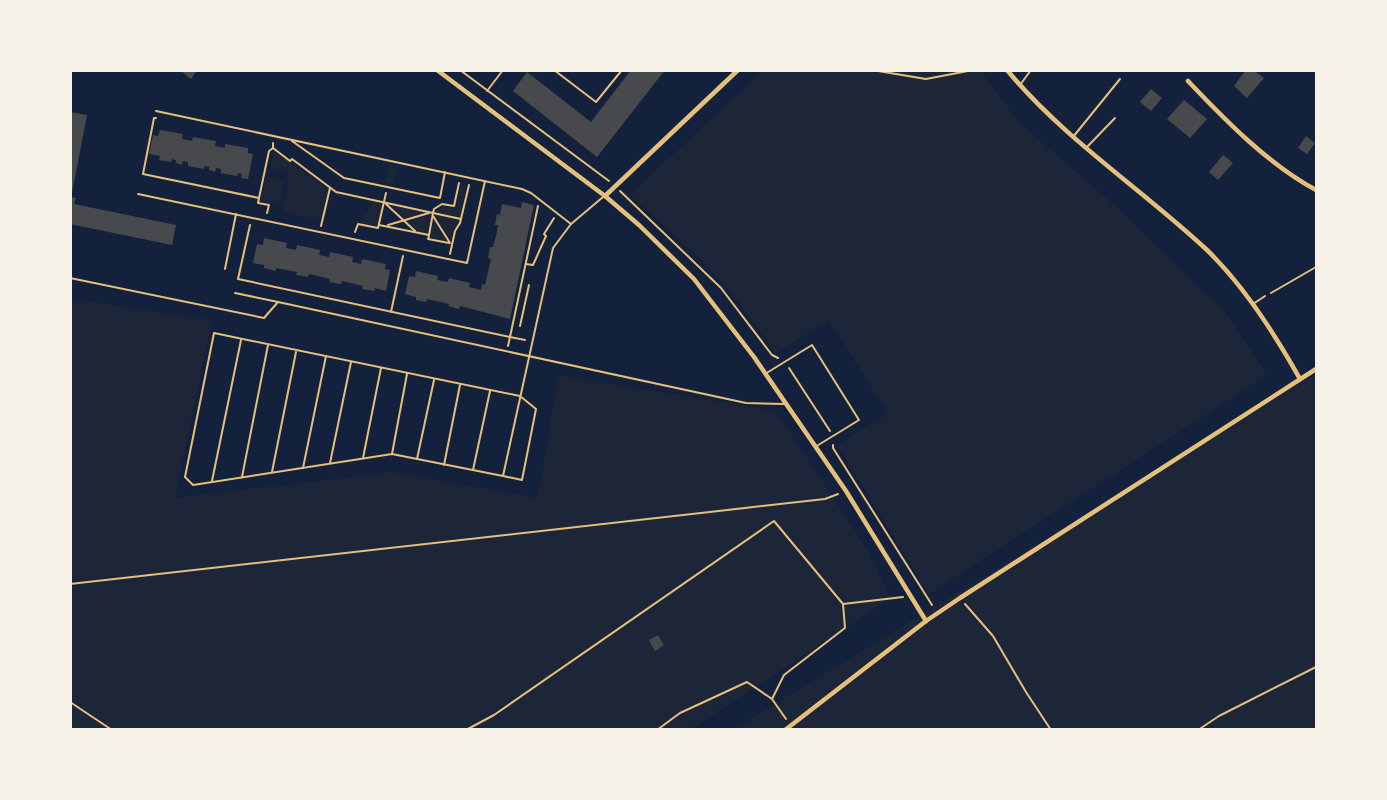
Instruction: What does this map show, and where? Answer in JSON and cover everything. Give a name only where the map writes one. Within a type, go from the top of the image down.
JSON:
[{"type":"street","points":[[437,70],[605,196],[639,225],[694,279],[765,374],[846,491],[926,621]]},
{"type":"street","points":[[605,196],[738,70]]},
{"type":"street","points":[[1007,70],[1027,95],[1086,148],[1171,217],[1209,253],[1253,304],[1300,379]]},
{"type":"street","points":[[1188,81],[1257,148],[1317,190]]},
{"type":"street","points":[[785,729],[926,621],[1317,369]]},
{"type":"lane","points":[[554,70],[596,102],[622,70]]},
{"type":"lane","points":[[1020,85],[1031,70]]},
{"type":"lane","points":[[1074,137],[1120,79]]},
{"type":"lane","points":[[156,111],[522,189],[531,193],[571,224]]},
{"type":"lane","points":[[1086,148],[1115,118]]},
{"type":"lane","points":[[290,139],[344,178],[440,198],[445,172]]},
{"type":"lane","points":[[138,194],[467,263],[485,181]]},
{"type":"lane","points":[[503,476],[553,248],[571,224],[605,196]]},
{"type":"lane","points":[[225,269],[236,214]]},
{"type":"lane","points":[[70,278],[264,318],[278,302]]},
{"type":"lane","points":[[235,294],[746,403],[786,404]]},
{"type":"lane","points":[[1253,304],[1266,296]]},
{"type":"lane","points":[[214,333],[268,345],[520,396],[536,409],[522,480],[392,454],[192,485],[185,477],[214,333]]},
{"type":"lane","points":[[212,482],[241,339]]},
{"type":"lane","points":[[242,477],[268,345]]},
{"type":"lane","points":[[765,374],[812,345],[859,420],[815,447]]},
{"type":"lane","points":[[272,472],[296,350]]},
{"type":"lane","points":[[303,468],[326,356]]},
{"type":"lane","points":[[330,464],[351,362]]},
{"type":"lane","points":[[363,458],[381,368]]},
{"type":"lane","points":[[392,454],[408,373]]},
{"type":"lane","points":[[417,459],[434,379]]},
{"type":"lane","points":[[444,465],[460,384]]},
{"type":"lane","points":[[473,470],[490,390]]},
{"type":"path","points":[[459,70],[616,187],[721,288],[772,355],[785,362],[832,435],[833,448],[932,605]]},
{"type":"path","points":[[487,91],[503,70]]},
{"type":"path","points":[[872,70],[926,80],[973,70]]},
{"type":"path","points":[[165,120],[154,118],[143,174],[259,198]]},
{"type":"path","points":[[264,141],[274,143],[270,151],[258,203],[269,205],[267,213]]},
{"type":"path","points":[[273,148],[290,161],[292,159],[336,192],[461,219]]},
{"type":"path","points":[[451,244],[428,239],[434,209],[442,204],[454,206],[459,183]]},
{"type":"path","points":[[449,259],[451,244],[461,219],[469,185]]},
{"type":"path","points":[[320,232],[331,187]]},
{"type":"path","points":[[384,202],[416,232]]},
{"type":"path","points":[[379,225],[384,202]]},
{"type":"path","points":[[507,351],[538,206],[546,212]]},
{"type":"path","points":[[433,214],[451,244]]},
{"type":"path","points":[[386,226],[433,214]]},
{"type":"path","points":[[526,264],[533,265],[546,236],[544,234],[554,218],[568,228]]},
{"type":"path","points":[[257,225],[250,223],[238,279],[532,341]]},
{"type":"path","points":[[356,232],[358,224],[378,228],[379,225],[386,226],[429,235]]},
{"type":"path","points":[[529,248],[538,250]]},
{"type":"path","points":[[391,312],[403,256]]},
{"type":"path","points":[[1266,296],[1317,267]]},
{"type":"path","points":[[513,322],[521,325],[529,285]]},
{"type":"path","points":[[517,306],[524,307]]},
{"type":"path","points":[[70,584],[825,499],[846,491]]},
{"type":"path","points":[[466,729],[494,715],[774,521],[843,604],[845,628],[784,675],[772,699]]},
{"type":"path","points":[[843,604],[909,596]]},
{"type":"path","points":[[960,598],[993,636],[1051,729]]},
{"type":"path","points":[[1198,729],[1219,716],[1317,667]]},
{"type":"path","points":[[657,729],[680,714],[747,682],[772,699],[790,725]]},
{"type":"path","points":[[70,702],[112,729]]},
{"type":"shaded area","points":[[762,71],[981,71],[1019,122],[1112,203],[1227,314],[1267,375],[929,594],[837,445],[888,413],[829,320],[776,353],[737,300],[701,259],[630,195]]},
{"type":"shaded area","points":[[274,151],[328,189],[320,220],[282,212],[289,180],[287,179],[288,173],[270,169]]},
{"type":"shaded area","points":[[389,165],[398,167],[394,184],[385,182]]},
{"type":"shaded area","points":[[266,177],[285,181],[279,205],[260,201]]},
{"type":"shaded area","points":[[460,185],[466,187],[460,217],[435,212],[443,206],[455,209]]},
{"type":"shaded area","points":[[374,202],[382,203],[378,225],[359,223]]},
{"type":"shaded area","points":[[390,205],[426,213],[405,219]]},
{"type":"shaded area","points":[[431,215],[427,234],[419,233],[407,221]]},
{"type":"shaded area","points":[[435,215],[460,220],[453,230],[451,242]]},
{"type":"shaded area","points":[[434,219],[446,241],[430,238]]},
{"type":"shaded area","points":[[71,299],[212,320],[175,498],[392,472],[538,498],[558,375],[776,411],[869,553],[891,598],[692,729],[71,730]]},
{"type":"shaded area","points":[[1316,374],[1316,729],[734,729]]},
{"type":"building","points":[[180,70],[197,70],[191,79]]},
{"type":"building","points":[[631,70],[665,70],[597,157],[513,91],[527,72],[591,122]]},
{"type":"building","points":[[1246,70],[1253,70],[1264,78],[1247,98],[1234,86]]},
{"type":"building","points":[[1151,89],[1162,98],[1151,111],[1140,102]]},
{"type":"building","points":[[1184,100],[1207,119],[1190,138],[1167,119]]},
{"type":"building","points":[[70,112],[87,115],[72,193],[70,193]]},
{"type":"building","points":[[160,130],[183,134],[182,139],[192,141],[193,137],[216,141],[215,146],[225,148],[225,144],[248,148],[248,153],[253,154],[248,179],[241,178],[242,174],[238,173],[237,176],[221,173],[221,169],[216,168],[215,172],[205,166],[204,169],[188,166],[188,162],[183,161],[182,165],[172,159],[171,162],[159,160],[160,156],[149,154],[153,135],[158,136]]},
{"type":"building","points":[[1306,136],[1315,143],[1307,154],[1298,148]]},
{"type":"building","points":[[1223,155],[1233,163],[1218,180],[1209,172]]},
{"type":"building","points":[[70,197],[76,198],[74,204],[176,225],[172,245],[70,224]]},
{"type":"building","points":[[522,202],[534,205],[510,319],[460,306],[459,309],[427,299],[426,302],[416,300],[416,297],[405,294],[409,276],[415,277],[416,271],[438,276],[437,280],[448,282],[449,278],[470,283],[469,287],[481,290],[482,284],[485,285],[491,259],[488,258],[490,247],[493,247],[496,236],[497,214],[500,215],[502,204],[521,208]]},
{"type":"building","points":[[264,238],[287,243],[286,248],[296,250],[297,245],[320,250],[319,255],[329,257],[330,252],[353,257],[352,262],[361,264],[362,259],[386,264],[385,269],[390,270],[386,291],[375,288],[374,291],[362,289],[363,286],[342,281],[341,284],[329,282],[330,279],[309,274],[308,277],[296,275],[297,272],[264,268],[264,265],[253,263],[257,244],[263,245]]},
{"type":"building","points":[[658,635],[664,645],[655,651],[649,640]]}]
